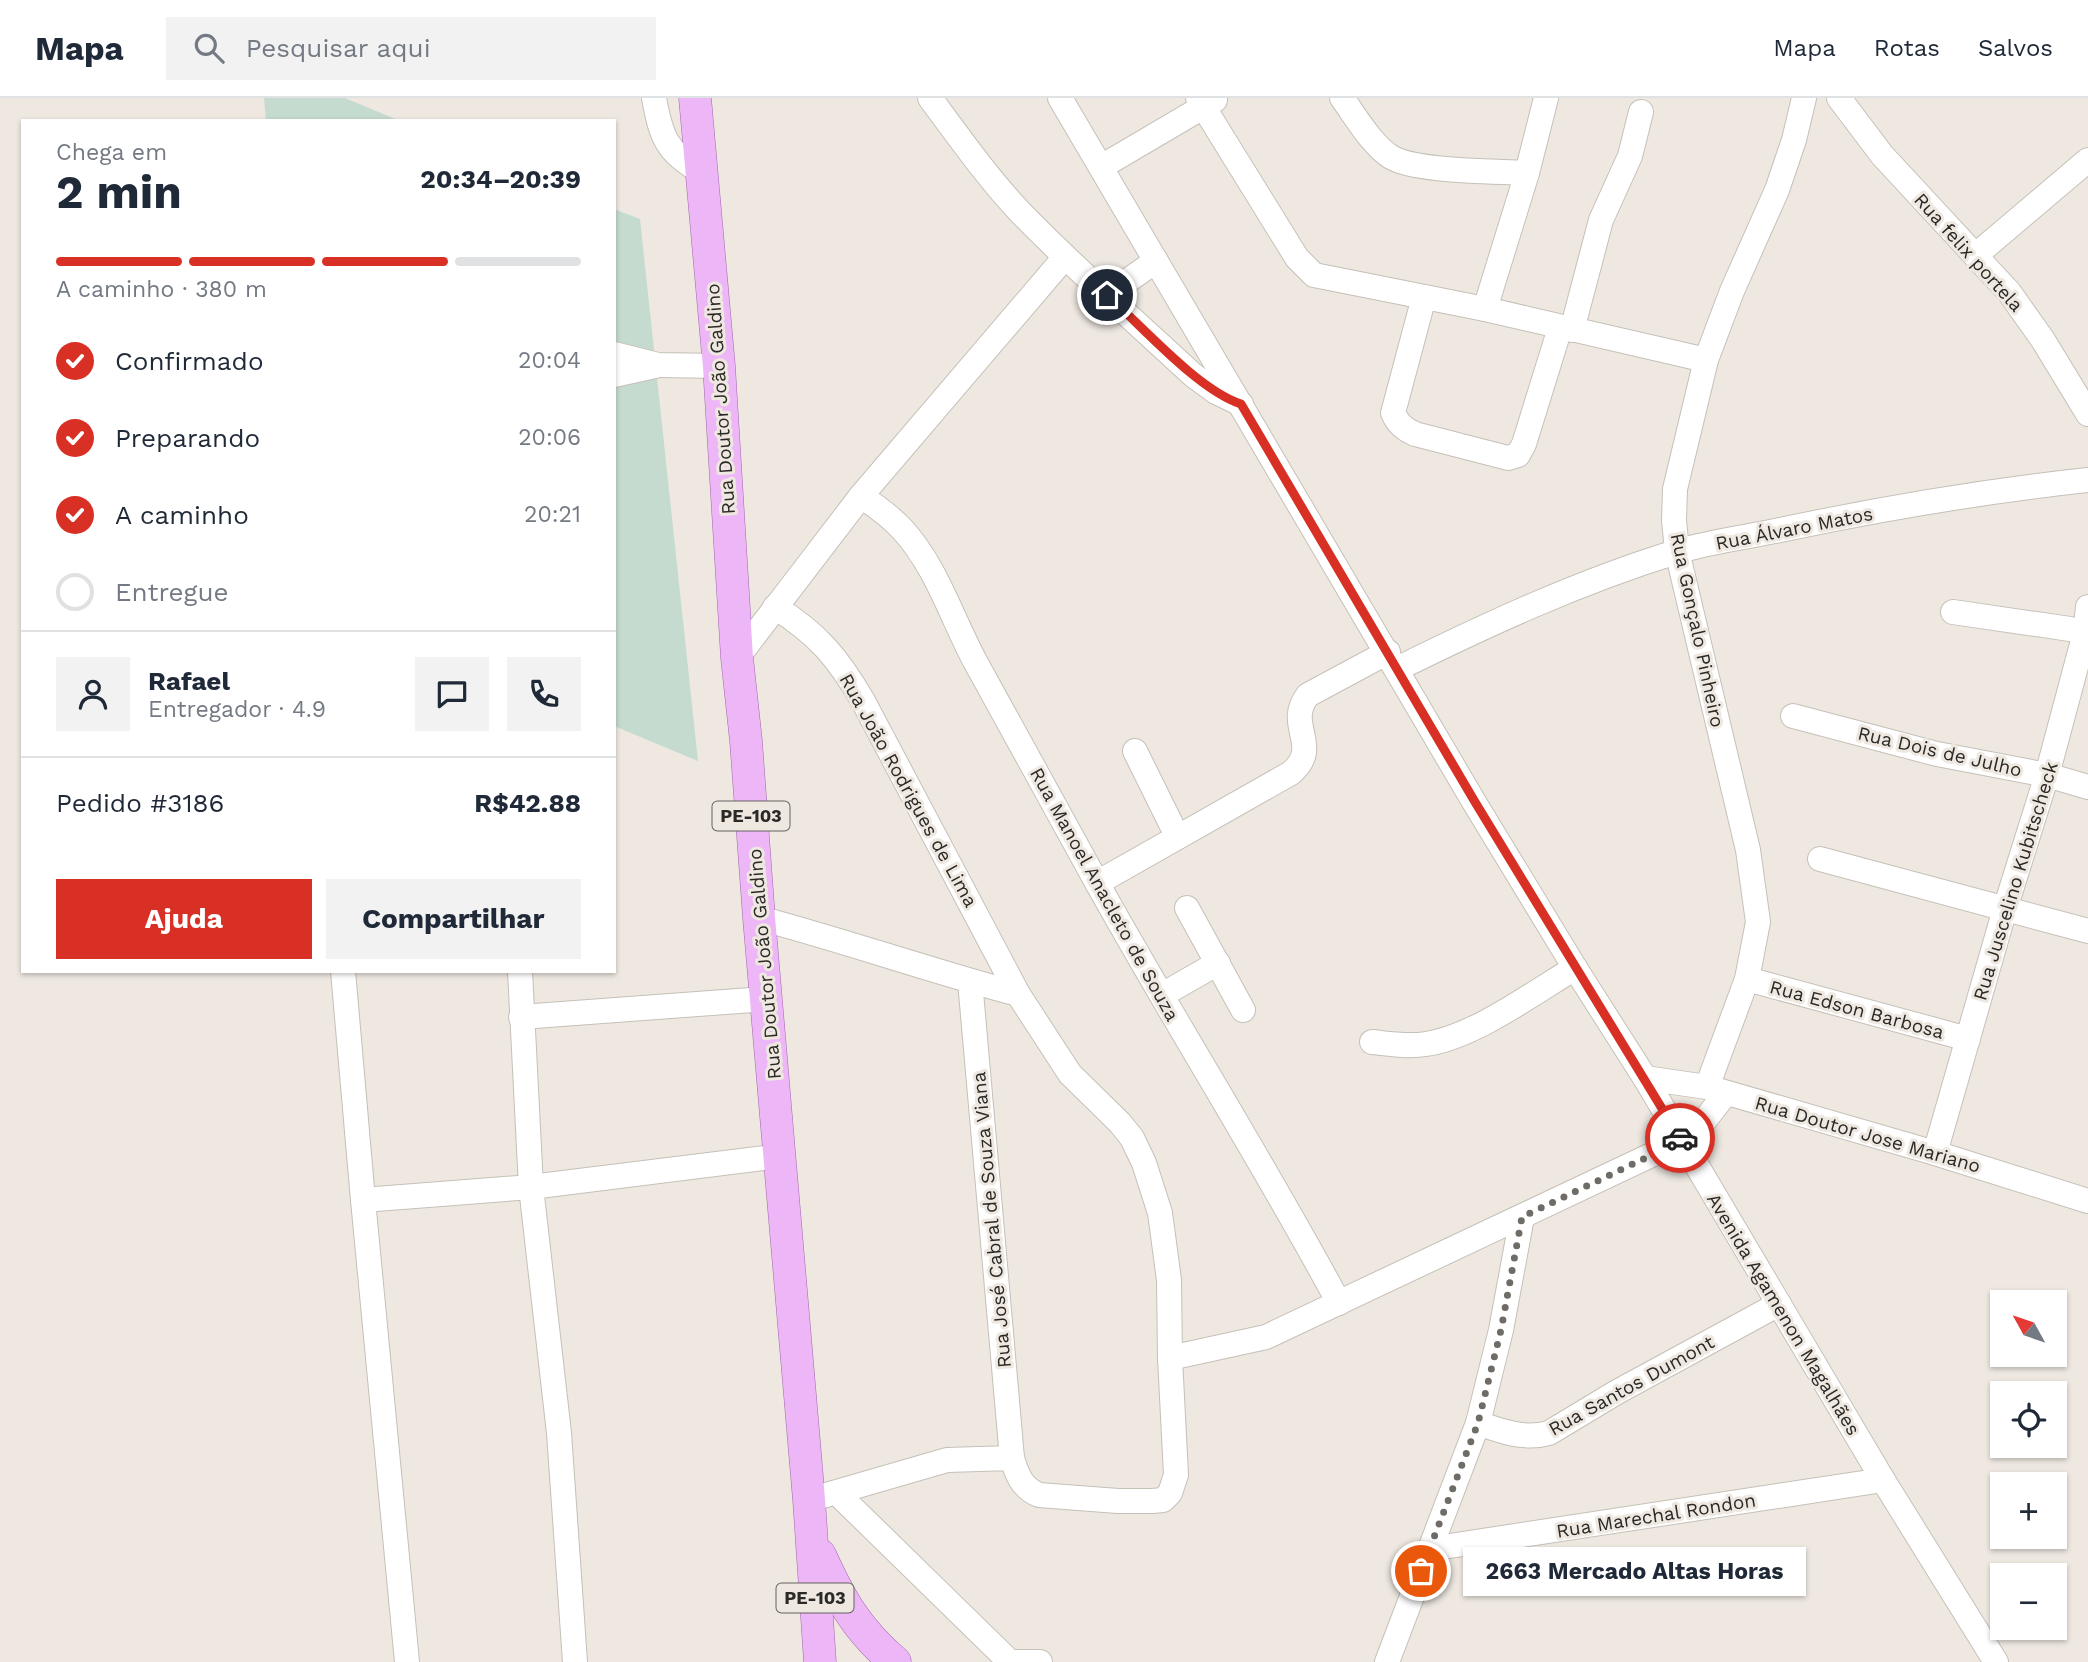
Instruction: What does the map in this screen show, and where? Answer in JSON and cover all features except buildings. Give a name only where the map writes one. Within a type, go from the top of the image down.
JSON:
[{"type":"main road","name":"Rua Doutor João Galdino","points":[[695,98],[719,366],[737,658],[780,1156],[823,1497],[810,1534],[820,1662]]},
{"type":"main road","points":[[810,1534],[837,1594],[852,1618],[871,1642],[895,1662]]},
{"type":"street","points":[[654,98],[662,131],[670,148],[681,160],[702,172]]},
{"type":"street","points":[[930,98],[984,171],[1065,257],[1193,375],[1216,393],[1241,404]]},
{"type":"street","name":"Avenida Agamenon Magalhães","points":[[1060,98],[1575,968],[1645,1078],[1883,1480],[1996,1662]]},
{"type":"street","points":[[1342,98],[1373,139],[1391,157],[1435,168],[1527,173]]},
{"type":"street","points":[[1485,309],[1527,173],[1546,98]]},
{"type":"street","name":"Rua Gonçalo Pinheiro","points":[[1170,1358],[1266,1337],[1681,1141],[1701,1125],[1716,1090],[1747,979],[1758,922],[1748,850],[1677,551],[1675,489],[1706,360],[1732,290],[1777,190],[1794,140],[1804,98]]},
{"type":"street","name":"Rua felix portela","points":[[1839,98],[1882,155],[2009,292],[2043,340],[2088,414]]},
{"type":"street","points":[[1101,167],[1206,101],[1297,258],[1314,275],[1485,309],[1706,360]]},
{"type":"street","points":[[1424,298],[1393,413],[1397,422],[1415,434],[1508,458],[1518,455],[1566,329],[1601,219],[1630,156],[1641,112]]},
{"type":"street","points":[[1976,255],[2088,160]]},
{"type":"street","points":[[737,658],[862,496],[1065,257]]},
{"type":"street","points":[[1107,295],[1156,261]]},
{"type":"street","points":[[616,354],[658,365],[719,366]]},
{"type":"street","points":[[616,375],[658,365]]},
{"type":"street","name":"Rua Álvaro Matos","points":[[1097,883],[1299,765],[1305,749],[1298,714],[1308,695],[1581,585],[1677,551],[1862,513],[2021,487],[2088,480]]},
{"type":"street","name":"Rua Manoel Anacleto de Souza","points":[[862,496],[903,530],[938,583],[974,659],[1097,883],[1280,1194],[1339,1303]]},
{"type":"street","name":"Rua João Rodrigues de Lima","points":[[775,607],[815,636],[845,671],[1018,994],[1070,1074],[1106,1107],[1132,1138],[1154,1186],[1169,1280],[1176,1475],[1170,1493],[1163,1500],[1152,1501],[1039,1495],[1028,1490],[1021,1481],[1012,1458]]},
{"type":"street","name":"Rua Juscelino Kubitscheck","points":[[1935,1153],[2005,909],[2047,775],[2086,633],[2088,607]]},
{"type":"street","points":[[1953,612],[2086,633]]},
{"type":"street","name":"Rua Dois de Julho","points":[[1793,716],[1937,754],[2047,775],[2088,787]]},
{"type":"street","points":[[1135,751],[1177,836]]},
{"type":"street","points":[[1819,859],[2088,931]]},
{"type":"street","points":[[1187,908],[1243,1010]]},
{"type":"street","points":[[759,918],[842,940],[1018,994]]},
{"type":"street","points":[[1161,995],[1218,963]]},
{"type":"street","points":[[1372,1042],[1425,1045],[1451,1038],[1493,1017],[1575,968]]},
{"type":"street","points":[[343,973],[407,1662]]},
{"type":"street","points":[[520,973],[531,1187],[559,1433],[575,1662]]},
{"type":"street","name":"Rua Edson Barbosa","points":[[1747,979],[1968,1038]]},
{"type":"street","name":"Rua José Cabral de Souza Viana","points":[[970,981],[1012,1458]]},
{"type":"street","points":[[521,1017],[766,999]]},
{"type":"street","name":"Rua Doutor Jose Mariano","points":[[1645,1078],[1716,1090],[1935,1153],[2088,1201]]},
{"type":"street","points":[[363,1200],[531,1187],[780,1156]]},
{"type":"street","points":[[1387,1662],[1478,1423],[1501,1330],[1522,1217]]},
{"type":"street","name":"Rua Santos Dumont","points":[[1478,1423],[1536,1437],[1549,1433],[1640,1379],[1779,1304]]},
{"type":"street","points":[[823,1497],[947,1460],[1012,1458]]},
{"type":"street","name":"Rua Marechal Rondon","points":[[1430,1549],[1883,1480]]},
{"type":"street","points":[[823,1497],[1007,1662],[1040,1662]]},
{"type":"green space","points":[[264,98],[345,98],[395,119],[266,119]]},
{"type":"green space","points":[[616,210],[640,219],[698,761],[616,727]]},
{"type":"way so far","points":[[1421,1571],[1478,1423],[1501,1330],[1522,1217],[1681,1141],[1680,1138]]},
{"type":"place","name":"2663 Mercado Altas Horas","points":[[1421,1571]]},
{"type":"route","points":[[1107,295],[1193,375],[1216,393],[1241,404],[1475,802],[1680,1138]]}]
